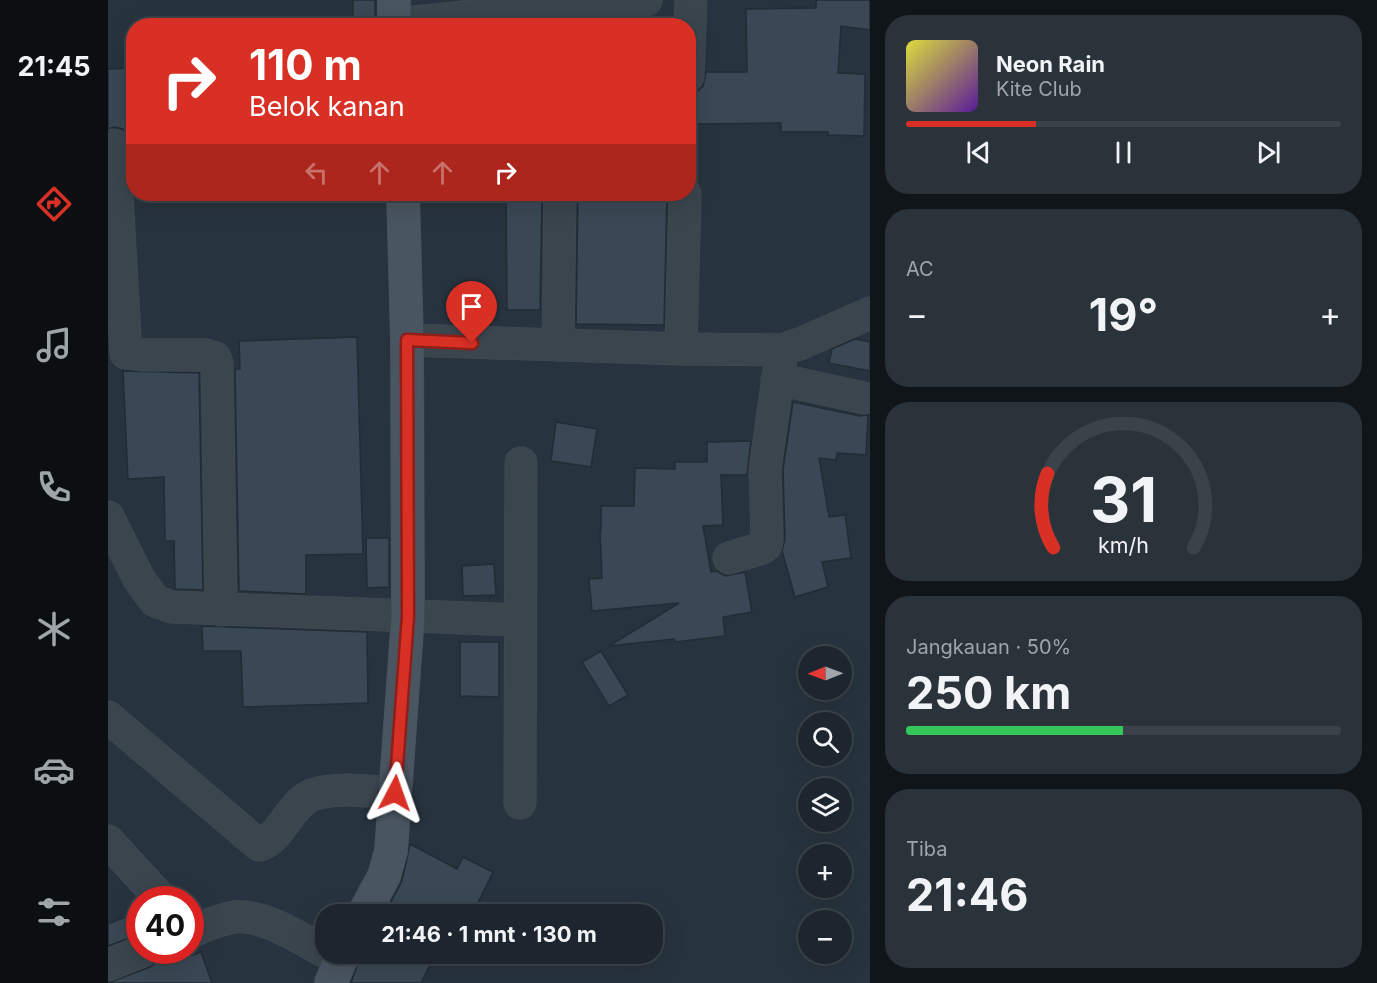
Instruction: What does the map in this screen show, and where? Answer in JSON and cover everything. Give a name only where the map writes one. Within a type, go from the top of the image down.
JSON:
[{"type":"street","points":[[394,16],[564,16],[611,1],[646,0]]},
{"type":"street","points":[[690,18],[691,0]]},
{"type":"street","points":[[118,145],[117,357],[206,355],[215,358],[218,363],[221,610]]},
{"type":"street","points":[[369,904],[384,876],[391,851],[408,616],[407,340],[403,201]]},
{"type":"street","points":[[558,345],[561,201]]},
{"type":"street","points":[[681,349],[685,201]]},
{"type":"street","points":[[729,558],[762,548],[767,540],[765,469],[779,365],[802,343],[870,313]]},
{"type":"street","points":[[407,340],[681,349],[779,365],[864,398]]},
{"type":"street","points":[[520,803],[521,463]]},
{"type":"street","points":[[108,517],[139,579],[155,601],[172,607],[520,620]]},
{"type":"street","points":[[108,717],[259,845],[265,844],[272,838],[296,807],[310,795],[330,790],[395,793]]},
{"type":"street","points":[[108,841],[149,886]]},
{"type":"street","points":[[204,927],[234,917],[263,920],[315,949]]},
{"type":"street","points":[[108,965],[126,958]]},
{"type":"building","points":[[353,0],[375,0],[375,18],[353,18]]},
{"type":"building","points":[[816,0],[870,0],[870,30],[841,26],[838,73],[865,74],[864,136],[828,135],[828,132],[781,132],[781,123],[696,124],[696,92],[703,86],[706,72],[747,72],[746,9],[816,8]]},
{"type":"building","points":[[126,68],[126,132],[123,129],[114,127],[108,129],[108,69]]},
{"type":"building","points":[[506,201],[542,201],[540,310],[507,310]]},
{"type":"building","points":[[578,201],[667,201],[664,325],[576,324]]},
{"type":"building","points":[[357,337],[363,554],[306,555],[306,594],[239,591],[235,369],[240,369],[239,341]]},
{"type":"building","points":[[855,339],[870,342],[870,371],[829,363],[832,349]]},
{"type":"building","points":[[123,371],[199,373],[203,590],[175,589],[174,541],[165,541],[164,477],[128,479]]},
{"type":"building","points":[[793,402],[860,416],[868,415],[866,455],[837,453],[836,460],[819,458],[829,517],[845,515],[851,558],[822,562],[828,587],[795,597],[782,551],[785,539],[783,470]]},
{"type":"building","points":[[556,422],[597,429],[591,467],[551,461]]},
{"type":"building","points":[[751,441],[747,475],[721,475],[723,525],[703,526],[711,572],[717,571],[725,576],[745,572],[752,612],[723,617],[725,636],[609,646],[679,603],[592,611],[589,579],[602,578],[601,506],[634,506],[635,468],[675,469],[675,462],[707,462],[707,442]]},
{"type":"building","points":[[366,538],[389,538],[389,587],[367,588]]},
{"type":"building","points":[[494,564],[496,595],[463,596],[462,566]]},
{"type":"building","points":[[202,626],[367,632],[368,703],[243,707],[241,651],[203,651]]},
{"type":"building","points":[[460,642],[499,642],[499,697],[460,696]]},
{"type":"building","points":[[601,651],[628,695],[609,706],[582,662]]},
{"type":"building","points":[[410,844],[457,869],[463,857],[493,872],[477,904],[390,904],[402,881]]},
{"type":"building","points":[[126,917],[126,939],[108,946],[108,924]]},
{"type":"building","points":[[204,960],[212,983],[108,983],[154,964],[204,964]]},
{"type":"building","points":[[358,964],[430,964],[421,983],[351,983]]},
{"type":"route","points":[[395,793],[408,616],[407,340],[472,343]]}]
